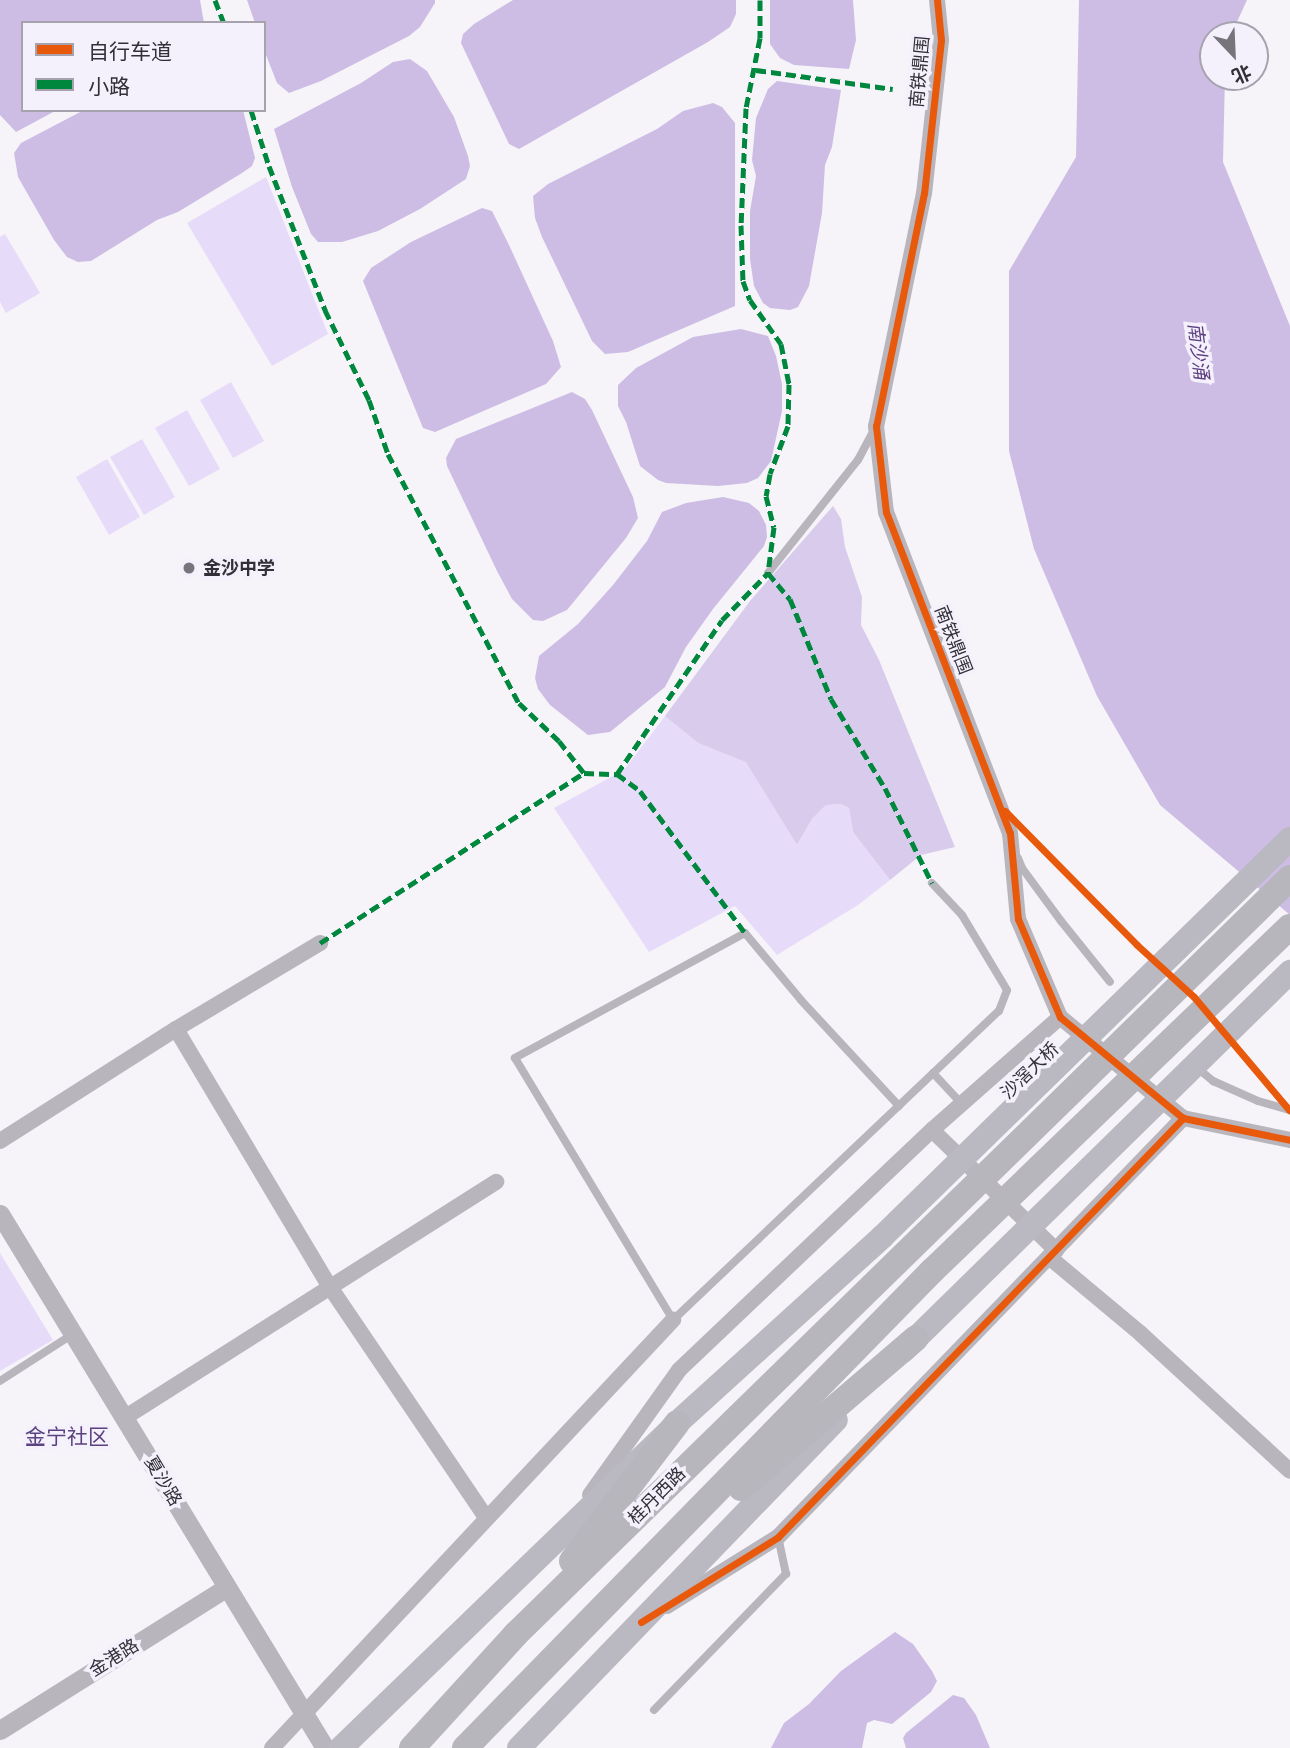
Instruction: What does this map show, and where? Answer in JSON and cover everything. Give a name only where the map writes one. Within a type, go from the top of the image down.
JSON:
[{"type":"highway","name":"桂丹西路","points":[[416,1744],[516,1634],[1290,878]]},
{"type":"highway","points":[[465,1748],[932,1271],[1290,927]]},
{"type":"highway","points":[[607,1604],[916,1338]]},
{"type":"highway","points":[[516,1634],[677,1423]]},
{"type":"main road","name":"沙滘大桥","points":[[341,1748],[677,1423],[883,1237],[1290,839]]},
{"type":"main road","points":[[519,1748],[954,1299],[1290,972]]},
{"type":"street","name":"南铁鼎围","points":[[937,0],[941,40],[924,194],[876,426],[886,512],[1010,833],[1018,919],[1060,1017],[1183,1118],[1290,1140]]},
{"type":"street","points":[[0,1141],[176,1029],[320,943]]},
{"type":"street","points":[[564,1533],[679,1370],[932,1130],[1060,1017]]},
{"type":"street","points":[[176,1029],[330,1287],[486,1517]]},
{"type":"street","points":[[641,1622],[778,1537],[1183,1118]]},
{"type":"street","points":[[932,1130],[1053,1253],[1290,1471]]},
{"type":"street","points":[[124,1418],[496,1182]]},
{"type":"street","name":"夏沙路","points":[[0,1214],[325,1748]]},
{"type":"street","points":[[272,1748],[673,1320]]},
{"type":"street","name":"金港路","points":[[0,1730],[227,1587]]},
{"type":"lane","points":[[768,573],[858,460],[876,426]]},
{"type":"lane","points":[[1010,833],[1022,868],[1110,982]]},
{"type":"lane","points":[[899,1106],[801,1000],[745,933],[515,1058],[673,1320],[899,1106],[999,1010],[1007,990],[962,915],[932,883]]},
{"type":"lane","points":[[1201,1071],[1213,1082],[1290,1110]]},
{"type":"lane","points":[[933,1073],[962,1104]]},
{"type":"lane","points":[[0,1381],[73,1334]]},
{"type":"lane","points":[[654,1710],[786,1574],[778,1537]]},
{"type":"shaded area","points":[[266,177],[328,334],[272,366],[187,223]]},
{"type":"shaded area","points":[[5,234],[40,293],[6,313],[0,302],[0,237]]},
{"type":"shaded area","points":[[231,382],[264,441],[233,458],[200,400]]},
{"type":"shaded area","points":[[187,410],[220,469],[189,486],[155,428]]},
{"type":"shaded area","points":[[142,439],[175,497],[144,515],[110,457]]},
{"type":"shaded area","points":[[107,459],[140,517],[109,535],[76,477]]},
{"type":"shaded area","points":[[833,506],[841,519],[845,547],[862,597],[861,625],[879,660],[955,847],[921,855],[890,880],[853,832],[849,808],[841,804],[826,805],[812,819],[797,845],[746,762],[698,743],[665,716],[750,601]]},
{"type":"shaded area","points":[[665,716],[698,743],[746,761],[797,845],[812,819],[826,805],[841,804],[849,808],[853,832],[890,880],[858,905],[777,955],[735,906],[649,952],[554,808],[624,770]]},
{"type":"shaded area","points":[[0,1253],[53,1340],[0,1371]]},
{"type":"water","points":[[0,0],[200,0],[204,21],[21,21],[21,112],[53,112],[16,132],[0,115]]},
{"type":"water","points":[[247,0],[435,0],[420,27],[409,36],[321,81],[289,93],[277,83],[266,55],[266,21],[254,21]]},
{"type":"water","points":[[513,0],[736,0],[736,14],[730,27],[708,42],[519,149],[509,144],[461,43],[463,34],[474,24]]},
{"type":"water","points":[[770,0],[853,0],[856,40],[849,69],[794,65],[780,58],[770,44]]},
{"type":"water","name":"南沙涌","points":[[1079,0],[1247,0],[1237,21],[1199,21],[1199,91],[1225,91],[1223,162],[1290,326],[1290,915],[1160,805],[1097,696],[1034,549],[1009,451],[1009,271],[1076,157]]},
{"type":"water","points":[[410,59],[427,71],[454,117],[470,166],[466,179],[420,209],[378,231],[342,242],[318,242],[311,234],[292,187],[274,129],[361,83],[393,62]]},
{"type":"water","points":[[777,81],[841,90],[832,147],[825,165],[822,213],[809,286],[798,307],[790,310],[770,308],[763,303],[754,286],[750,259],[750,211],[756,176],[752,160],[756,118],[768,89]]},
{"type":"water","points":[[713,103],[722,107],[735,123],[735,306],[628,352],[605,354],[592,341],[542,237],[535,218],[533,196],[548,184],[657,129],[683,111]]},
{"type":"water","points":[[80,112],[244,112],[255,158],[252,166],[178,212],[157,220],[91,261],[78,262],[67,257],[54,240],[18,177],[14,153],[21,143]]},
{"type":"water","points":[[482,208],[492,211],[509,245],[553,341],[561,367],[546,384],[435,432],[423,428],[363,281],[371,268],[411,242]]},
{"type":"water","points":[[741,329],[768,336],[776,356],[782,384],[782,411],[771,461],[758,478],[747,483],[718,486],[666,483],[658,480],[640,466],[618,406],[618,385],[636,368],[693,337]]},
{"type":"water","points":[[572,392],[585,399],[592,410],[633,497],[638,518],[626,538],[567,610],[543,621],[533,620],[512,599],[447,466],[446,458],[456,439]]},
{"type":"water","points":[[723,497],[749,503],[759,511],[766,525],[767,537],[764,546],[686,647],[665,687],[610,732],[588,735],[550,705],[538,689],[535,678],[539,656],[578,624],[613,585],[647,541],[662,512],[686,503]]},
{"type":"water","points":[[895,1632],[913,1644],[932,1671],[937,1681],[931,1692],[892,1724],[874,1720],[867,1723],[862,1748],[771,1748],[784,1723],[809,1704],[841,1671]]},
{"type":"water","points":[[953,1695],[964,1698],[976,1715],[990,1748],[906,1748],[903,1738],[906,1733]]},
{"type":"marked path","points":[[215,0],[223,21]]},
{"type":"marked path","points":[[760,0],[760,38],[746,108],[741,225],[743,281],[750,300],[781,344],[789,384],[788,426],[770,474],[766,496],[774,527],[768,573],[790,599],[831,699],[885,788],[932,883]]},
{"type":"marked path","points":[[756,70],[893,89]]},
{"type":"marked path","points":[[252,112],[269,166],[325,310],[369,400],[388,454],[519,703],[559,741],[584,773],[617,774],[640,791],[745,933]]},
{"type":"marked path","points":[[617,774],[722,620],[768,573]]},
{"type":"marked path","points":[[320,943],[584,773]]},
{"type":"cycle path","points":[[937,0],[941,40],[924,193],[876,426],[886,512],[1010,833],[1018,919],[1060,1017],[1183,1118],[1290,1140]]},
{"type":"cycle path","points":[[1005,811],[1137,945],[1194,997],[1289,1110]]},
{"type":"cycle path","points":[[641,1622],[778,1537],[1183,1118]]},
{"type":"place","name":"金沙中学","points":[[189,568]]},
{"type":"district","name":"金宁社区","points":[[67,1437]]}]
